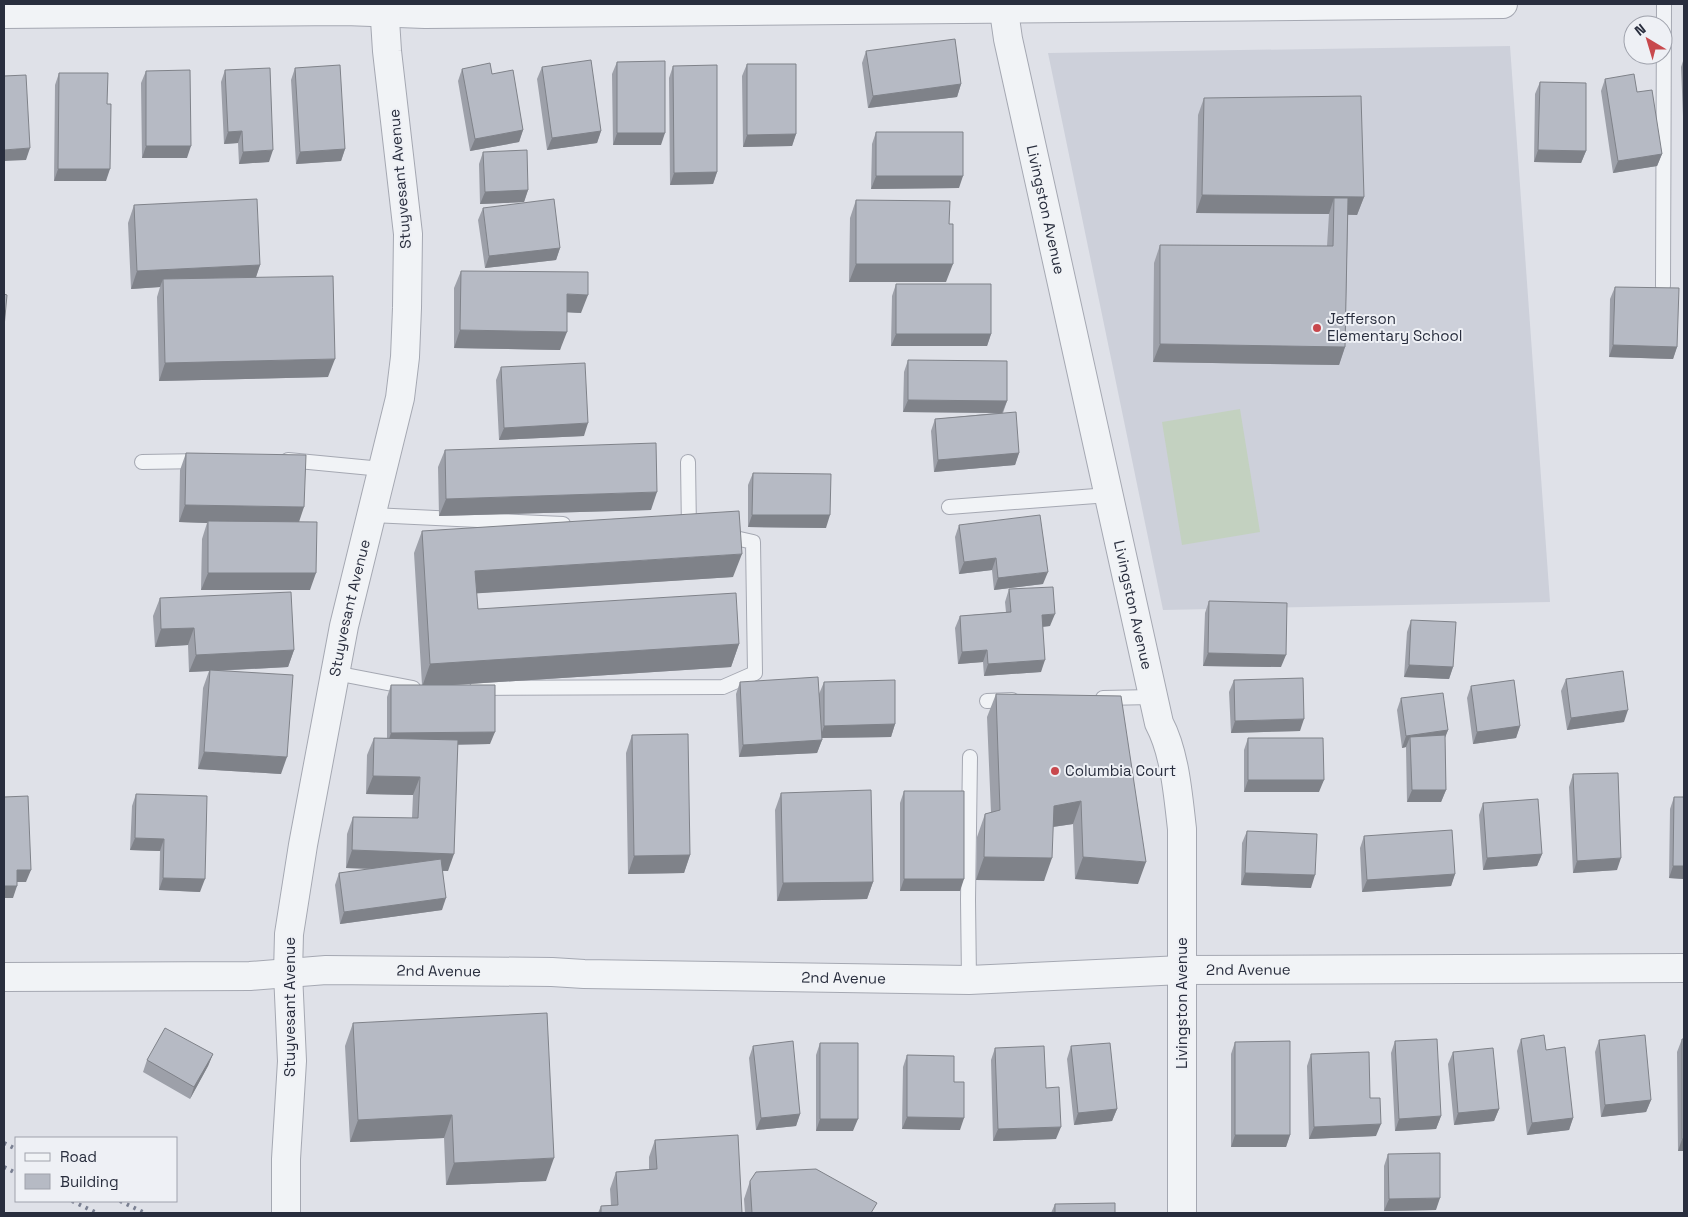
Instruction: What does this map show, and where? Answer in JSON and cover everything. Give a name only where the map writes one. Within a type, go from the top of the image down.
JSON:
[{"type":"street","points":[[4,14],[385,8],[425,14],[1004,6],[1503,4]]},
{"type":"street","name":"Livingston Avenue","points":[[1004,6],[1008,39],[1108,495],[1159,723],[1166,736],[1176,782],[1182,829],[1182,1213]]},
{"type":"street","name":"Stuyvesant Avenue","points":[[286,1213],[286,1159],[292,1061],[288,973],[291,924],[303,845],[344,626],[400,398],[405,357],[408,234],[387,51],[385,8]]},
{"type":"street","name":"2nd Avenue","points":[[4,977],[250,976],[326,970],[969,980],[1182,970],[1684,968]]},
{"type":"lane","points":[[1663,286],[1664,4]]},
{"type":"lane","points":[[275,460],[294,460],[382,469]]},
{"type":"lane","points":[[142,462],[218,461]]},
{"type":"lane","points":[[688,462],[689,530]]},
{"type":"lane","points":[[949,506],[1108,495]]},
{"type":"lane","points":[[372,515],[580,525]]},
{"type":"lane","points":[[464,688],[723,687],[754,673],[753,542],[731,536],[669,529]]},
{"type":"lane","points":[[335,673],[414,688],[424,688]]},
{"type":"lane","points":[[1092,698],[1153,697]]},
{"type":"lane","points":[[987,700],[1026,700]]},
{"type":"lane","points":[[969,980],[970,757]]},
{"type":"shaded area","name":"Jefferson Elementary School","points":[[1510,46],[1550,602],[1163,610],[1048,53]]},
{"type":"green space","points":[[1240,409],[1260,532],[1182,545],[1162,422]]},
{"type":"building","points":[[955,39],[961,84],[873,96],[866,51]]},
{"type":"building","points":[[591,60],[601,131],[552,138],[542,67]]},
{"type":"building","points":[[665,61],[665,133],[617,133],[617,62]]},
{"type":"building","points":[[490,63],[492,74],[513,70],[523,130],[475,139],[462,69]]},
{"type":"building","points":[[747,64],[796,64],[796,134],[747,135]]},
{"type":"building","points":[[340,65],[345,149],[300,152],[295,68]]},
{"type":"building","points":[[717,65],[717,172],[674,173],[673,66]]},
{"type":"building","points":[[270,68],[273,150],[243,152],[242,131],[228,132],[225,70]]},
{"type":"building","points":[[190,70],[191,146],[146,146],[146,71]]},
{"type":"building","points":[[59,73],[108,73],[107,104],[111,104],[110,169],[58,169]]},
{"type":"building","points":[[1634,74],[1637,92],[1652,90],[1662,154],[1618,161],[1605,79]]},
{"type":"building","points":[[26,75],[30,148],[4,150],[4,76]]},
{"type":"building","points":[[1540,82],[1586,83],[1586,151],[1538,150]]},
{"type":"building","points":[[1361,96],[1364,197],[1202,195],[1204,98]]},
{"type":"building","points":[[876,132],[963,132],[963,176],[876,176]]},
{"type":"building","points":[[527,150],[528,190],[485,192],[483,152]]},
{"type":"building","points":[[1334,198],[1348,198],[1345,347],[1160,344],[1160,245],[1333,246]]},
{"type":"building","points":[[257,199],[260,265],[137,271],[134,205]]},
{"type":"building","points":[[554,199],[560,248],[489,256],[483,208]]},
{"type":"building","points":[[856,200],[950,201],[949,224],[953,224],[953,264],[856,264]]},
{"type":"building","points":[[461,271],[588,272],[588,295],[567,294],[567,332],[460,330]]},
{"type":"building","points":[[333,276],[335,359],[165,363],[163,279]]},
{"type":"building","points":[[896,284],[991,284],[991,334],[896,334]]},
{"type":"building","points":[[1615,287],[1679,288],[1677,347],[1613,345]]},
{"type":"building","points":[[4,294],[7,295],[4,327]]},
{"type":"building","points":[[908,360],[1007,361],[1007,401],[908,400]]},
{"type":"building","points":[[585,363],[588,423],[504,428],[501,367]]},
{"type":"building","points":[[1016,412],[1019,453],[938,460],[935,419]]},
{"type":"building","points":[[656,443],[657,492],[446,499],[445,450]]},
{"type":"building","points":[[186,453],[306,455],[304,507],[185,505]]},
{"type":"building","points":[[753,473],[831,474],[830,515],[752,515]]},
{"type":"building","points":[[739,511],[742,554],[475,571],[478,609],[736,593],[739,644],[430,664],[422,531]]},
{"type":"building","points":[[1040,515],[1048,572],[998,578],[996,558],[964,562],[959,525]]},
{"type":"building","points":[[208,521],[317,522],[316,573],[208,573]]},
{"type":"building","points":[[1053,587],[1055,614],[1042,615],[1045,660],[988,664],[987,650],[962,652],[960,616],[1011,612],[1009,589]]},
{"type":"building","points":[[291,592],[294,650],[196,655],[194,628],[161,629],[160,598]]},
{"type":"building","points":[[1209,601],[1287,603],[1286,655],[1208,653]]},
{"type":"building","points":[[1411,620],[1456,622],[1453,667],[1409,665]]},
{"type":"building","points":[[210,670],[293,675],[287,757],[204,752]]},
{"type":"building","points":[[1623,671],[1628,710],[1571,718],[1566,679]]},
{"type":"building","points":[[818,677],[822,740],[743,745],[740,682]]},
{"type":"building","points":[[1303,678],[1304,719],[1235,721],[1234,680]]},
{"type":"building","points":[[895,680],[895,724],[824,726],[824,682]]},
{"type":"building","points":[[1514,680],[1520,726],[1477,732],[1471,686]]},
{"type":"building","points":[[391,685],[495,685],[495,732],[391,733]]},
{"type":"building","points":[[1443,693],[1448,730],[1406,736],[1401,698]]},
{"type":"building","name":"Columbia Court","points":[[996,694],[1121,696],[1146,862],[1083,857],[1081,801],[1054,806],[1052,858],[984,857],[985,814],[1000,810]]},
{"type":"building","points":[[688,734],[690,855],[634,856],[632,735]]},
{"type":"building","points":[[1445,735],[1446,790],[1412,790],[1410,737]]},
{"type":"building","points":[[374,738],[458,740],[454,854],[352,850],[353,817],[418,818],[420,777],[373,776]]},
{"type":"building","points":[[1248,738],[1323,738],[1324,780],[1248,780]]},
{"type":"building","points":[[1618,773],[1621,858],[1577,861],[1573,774]]},
{"type":"building","points":[[871,790],[873,882],[783,883],[781,793]]},
{"type":"building","points":[[904,791],[964,791],[964,879],[904,879]]},
{"type":"building","points":[[136,794],[207,796],[205,879],[163,878],[164,839],[135,838]]},
{"type":"building","points":[[28,796],[31,870],[17,870],[17,886],[4,886],[4,797]]},
{"type":"building","points":[[1674,797],[1684,797],[1684,866],[1673,866]]},
{"type":"building","points":[[1538,799],[1542,854],[1487,858],[1483,803]]},
{"type":"building","points":[[1452,830],[1455,874],[1367,880],[1364,836]]},
{"type":"building","points":[[1247,831],[1317,834],[1315,875],[1245,873]]},
{"type":"building","points":[[441,859],[446,898],[344,912],[339,873]]},
{"type":"building","points":[[547,1013],[554,1158],[454,1163],[452,1115],[358,1120],[353,1023]]},
{"type":"building","points":[[165,1028],[213,1054],[194,1087],[147,1060]]},
{"type":"building","points":[[1544,1035],[1546,1050],[1565,1047],[1573,1118],[1532,1123],[1521,1039]]},
{"type":"building","points":[[1645,1035],[1651,1100],[1605,1105],[1599,1040]]},
{"type":"building","points":[[1437,1039],[1441,1116],[1399,1119],[1395,1041]]},
{"type":"building","points":[[1682,1039],[1684,1039],[1684,1139],[1682,1139]]},
{"type":"building","points":[[793,1041],[800,1114],[761,1118],[753,1046]]},
{"type":"building","points":[[1290,1041],[1290,1135],[1235,1135],[1235,1042]]},
{"type":"building","points":[[820,1043],[858,1043],[858,1119],[820,1119]]},
{"type":"building","points":[[1110,1043],[1117,1109],[1078,1113],[1071,1046]]},
{"type":"building","points":[[1044,1046],[1046,1088],[1059,1087],[1061,1127],[998,1129],[995,1048]]},
{"type":"building","points":[[1493,1048],[1499,1109],[1458,1113],[1453,1052]]},
{"type":"building","points":[[1369,1052],[1370,1098],[1380,1098],[1381,1124],[1314,1127],[1311,1054]]},
{"type":"building","points":[[907,1055],[954,1056],[954,1082],[964,1082],[964,1118],[907,1117]]},
{"type":"building","points":[[738,1135],[742,1213],[601,1213],[601,1206],[618,1205],[616,1172],[657,1169],[655,1140]]},
{"type":"building","points":[[1440,1153],[1440,1198],[1389,1199],[1388,1154]]},
{"type":"building","points":[[816,1169],[877,1203],[871,1213],[752,1213],[750,1181],[756,1172]]},
{"type":"building","points":[[1115,1203],[1115,1213],[1055,1213],[1055,1204]]},
{"type":"railway","points":[[4,1143],[15,1148]]},
{"type":"railway","points":[[4,1167],[15,1172]]},
{"type":"railway","points":[[74,1202],[97,1213]]},
{"type":"railway","points":[[122,1202],[145,1213]]},
{"type":"place","name":"Jefferson Elementary School","points":[[1317,328]]},
{"type":"place","name":"Columbia Court","points":[[1055,771]]}]
